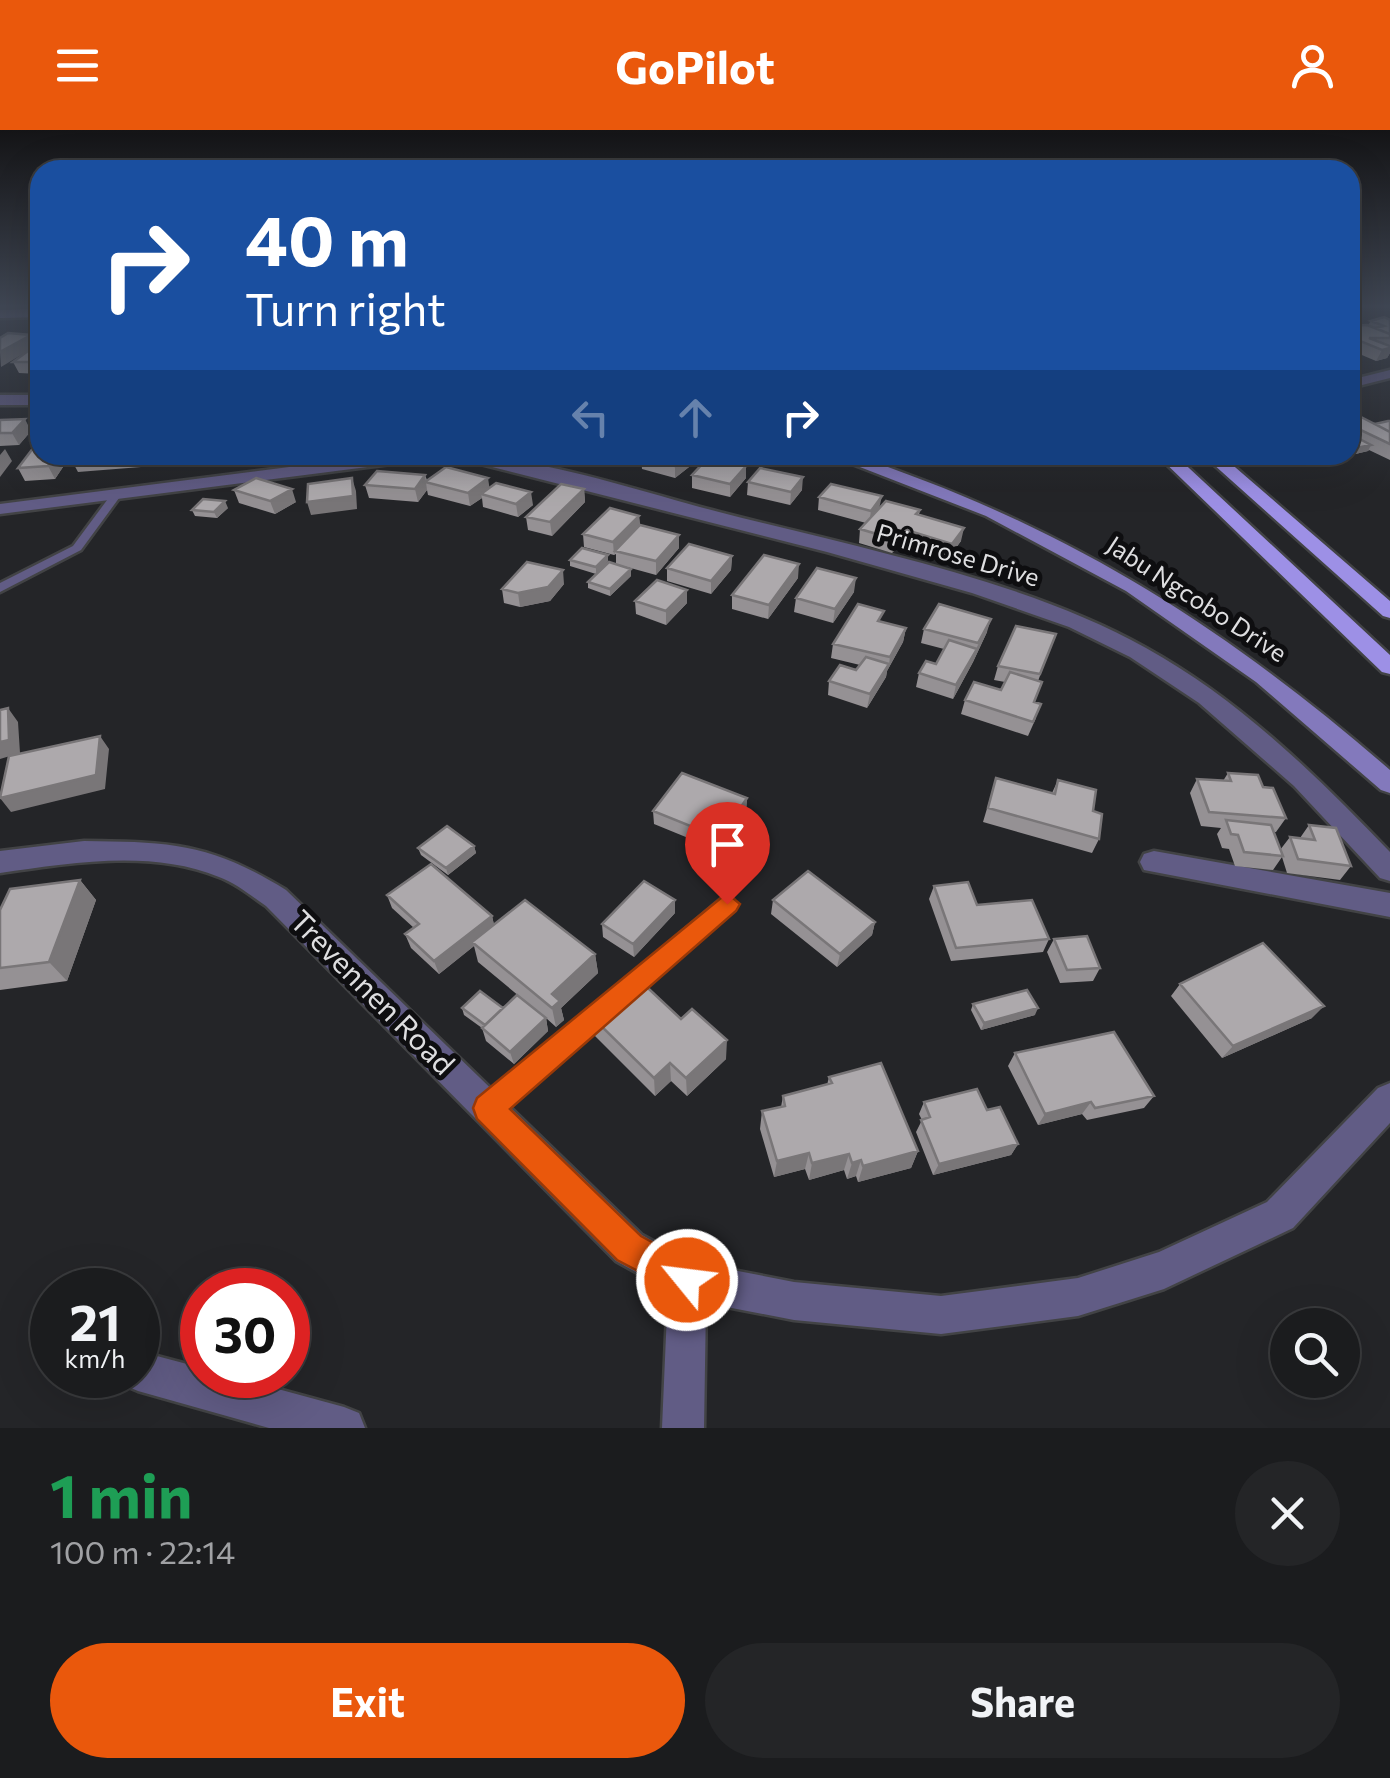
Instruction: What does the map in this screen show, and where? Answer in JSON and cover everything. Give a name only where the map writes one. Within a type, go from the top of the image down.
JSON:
[{"type":"main road","name":"Jabu Ngcobo Drive","points":[[869,465],[993,512],[1118,575],[1231,648],[1318,717],[1390,784]]},
{"type":"main road","points":[[1176,465],[1390,667]]},
{"type":"main road","points":[[1222,465],[1390,612]]},
{"type":"street","points":[[1360,382],[1390,374]]},
{"type":"street","points":[[0,400],[30,400]]},
{"type":"street","points":[[225,478],[230,465]]},
{"type":"street","points":[[0,509],[336,465]]},
{"type":"street","name":"Primrose Drive","points":[[531,465],[1066,616],[1140,653],[1219,707],[1340,816],[1390,870]]},
{"type":"street","name":"Trevennen Road","points":[[0,862],[84,851],[143,852],[191,856],[232,870],[276,898],[629,1248],[687,1280],[794,1301],[941,1316],[1078,1297],[1164,1270],[1280,1216],[1390,1099]]},
{"type":"street","points":[[1154,862],[1390,905]]},
{"type":"street","points":[[683,1428],[687,1280]]},
{"type":"street","points":[[160,1377],[344,1428]]},
{"type":"lane","points":[[0,588],[78,548],[116,494]]},
{"type":"lane","points":[[488,1108],[727,904]]},
{"type":"building","points":[[1360,417],[1390,432],[1390,444],[1360,430]]},
{"type":"building","points":[[25,419],[12,433],[0,433],[0,420]]},
{"type":"building","points":[[1388,421],[1390,432],[1375,424]]},
{"type":"building","points":[[30,452],[30,465],[49,465],[48,466],[18,468]]},
{"type":"building","points":[[701,465],[746,466],[730,484],[692,475]]},
{"type":"building","points":[[446,467],[488,478],[468,493],[425,482]]},
{"type":"building","points":[[760,468],[803,477],[791,492],[748,482]]},
{"type":"building","points":[[377,471],[425,475],[415,489],[365,485]]},
{"type":"building","points":[[256,478],[292,489],[270,501],[234,490]]},
{"type":"building","points":[[352,478],[353,496],[307,502],[308,484]]},
{"type":"building","points":[[496,483],[531,492],[516,504],[481,494]]},
{"type":"building","points":[[561,484],[584,489],[550,522],[526,517]]},
{"type":"building","points":[[831,484],[882,496],[871,511],[819,497]]},
{"type":"building","points":[[203,499],[225,501],[214,512],[192,510]]},
{"type":"building","points":[[886,501],[964,528],[952,544],[903,529],[894,539],[860,529]]},
{"type":"building","points":[[610,508],[639,516],[613,542],[583,534]]},
{"type":"building","points":[[640,525],[679,535],[656,561],[615,551]]},
{"type":"building","points":[[689,544],[732,556],[711,581],[667,568]]},
{"type":"building","points":[[582,548],[608,555],[596,567],[570,560]]},
{"type":"building","points":[[764,555],[799,564],[769,605],[732,595]]},
{"type":"building","points":[[527,562],[563,570],[548,587],[518,593],[502,589]]},
{"type":"building","points":[[609,562],[631,569],[610,589],[588,582]]},
{"type":"building","points":[[817,568],[856,578],[835,609],[796,598]]},
{"type":"building","points":[[657,580],[687,590],[666,611],[635,601]]},
{"type":"building","points":[[858,604],[884,611],[878,621],[906,628],[890,657],[833,644]]},
{"type":"building","points":[[939,604],[991,619],[978,643],[924,629]]},
{"type":"building","points":[[1016,626],[1056,634],[1040,674],[998,666]]},
{"type":"building","points":[[949,640],[977,649],[956,685],[919,673],[926,661],[936,664]]},
{"type":"building","points":[[866,657],[889,664],[870,694],[829,681],[840,665],[856,670]]},
{"type":"building","points":[[1010,672],[1042,682],[1034,702],[1041,704],[1033,722],[965,700],[974,682],[1001,690]]},
{"type":"building","points":[[8,708],[9,740],[0,742],[0,710]]},
{"type":"building","points":[[100,736],[96,775],[0,798],[9,756]]},
{"type":"building","points":[[682,773],[747,798],[720,838],[653,811]]},
{"type":"building","points":[[1228,773],[1258,775],[1263,787],[1273,788],[1286,818],[1209,812],[1197,779],[1231,781]]},
{"type":"building","points":[[996,778],[1055,794],[1058,780],[1096,790],[1093,811],[1102,814],[1099,839],[988,808]]},
{"type":"building","points":[[1226,820],[1271,825],[1283,856],[1244,852],[1238,835],[1231,834]]},
{"type":"building","points":[[1309,825],[1336,828],[1351,866],[1298,859],[1290,837],[1315,840]]},
{"type":"building","points":[[447,826],[474,846],[446,868],[418,848]]},
{"type":"building","points":[[431,864],[492,916],[434,961],[405,934],[419,924],[387,895]]},
{"type":"building","points":[[808,871],[875,922],[840,954],[773,900]]},
{"type":"building","points":[[80,880],[49,962],[0,968],[0,910],[10,889]]},
{"type":"building","points":[[644,881],[675,900],[633,944],[602,924]]},
{"type":"building","points":[[968,882],[977,905],[1032,900],[1049,939],[956,948],[934,886]]},
{"type":"building","points":[[525,900],[595,954],[552,994],[560,1001],[552,1008],[472,942]]},
{"type":"building","points":[[1087,936],[1100,968],[1067,970],[1054,939]]},
{"type":"building","points":[[1263,943],[1324,1006],[1233,1046],[1180,984]]},
{"type":"building","points":[[635,976],[681,1019],[692,1009],[727,1040],[686,1078],[670,1063],[654,1078],[589,1014]]},
{"type":"building","points":[[1027,990],[1038,1008],[984,1023],[973,1004]]},
{"type":"building","points":[[480,991],[503,1008],[485,1025],[462,1008]]},
{"type":"building","points":[[517,995],[546,1018],[510,1052],[482,1028]]},
{"type":"building","points":[[1114,1032],[1154,1096],[1095,1108],[1091,1102],[1045,1114],[1015,1053]]},
{"type":"building","points":[[881,1063],[918,1151],[863,1166],[861,1160],[852,1163],[849,1154],[812,1163],[809,1153],[777,1161],[762,1111],[785,1106],[783,1096],[832,1083],[829,1077]]},
{"type":"building","points":[[977,1089],[987,1110],[1000,1107],[1018,1144],[939,1164],[921,1120],[930,1117],[924,1102]]},
{"type":"route","points":[[687,1280],[629,1248],[488,1108],[727,904]]}]
